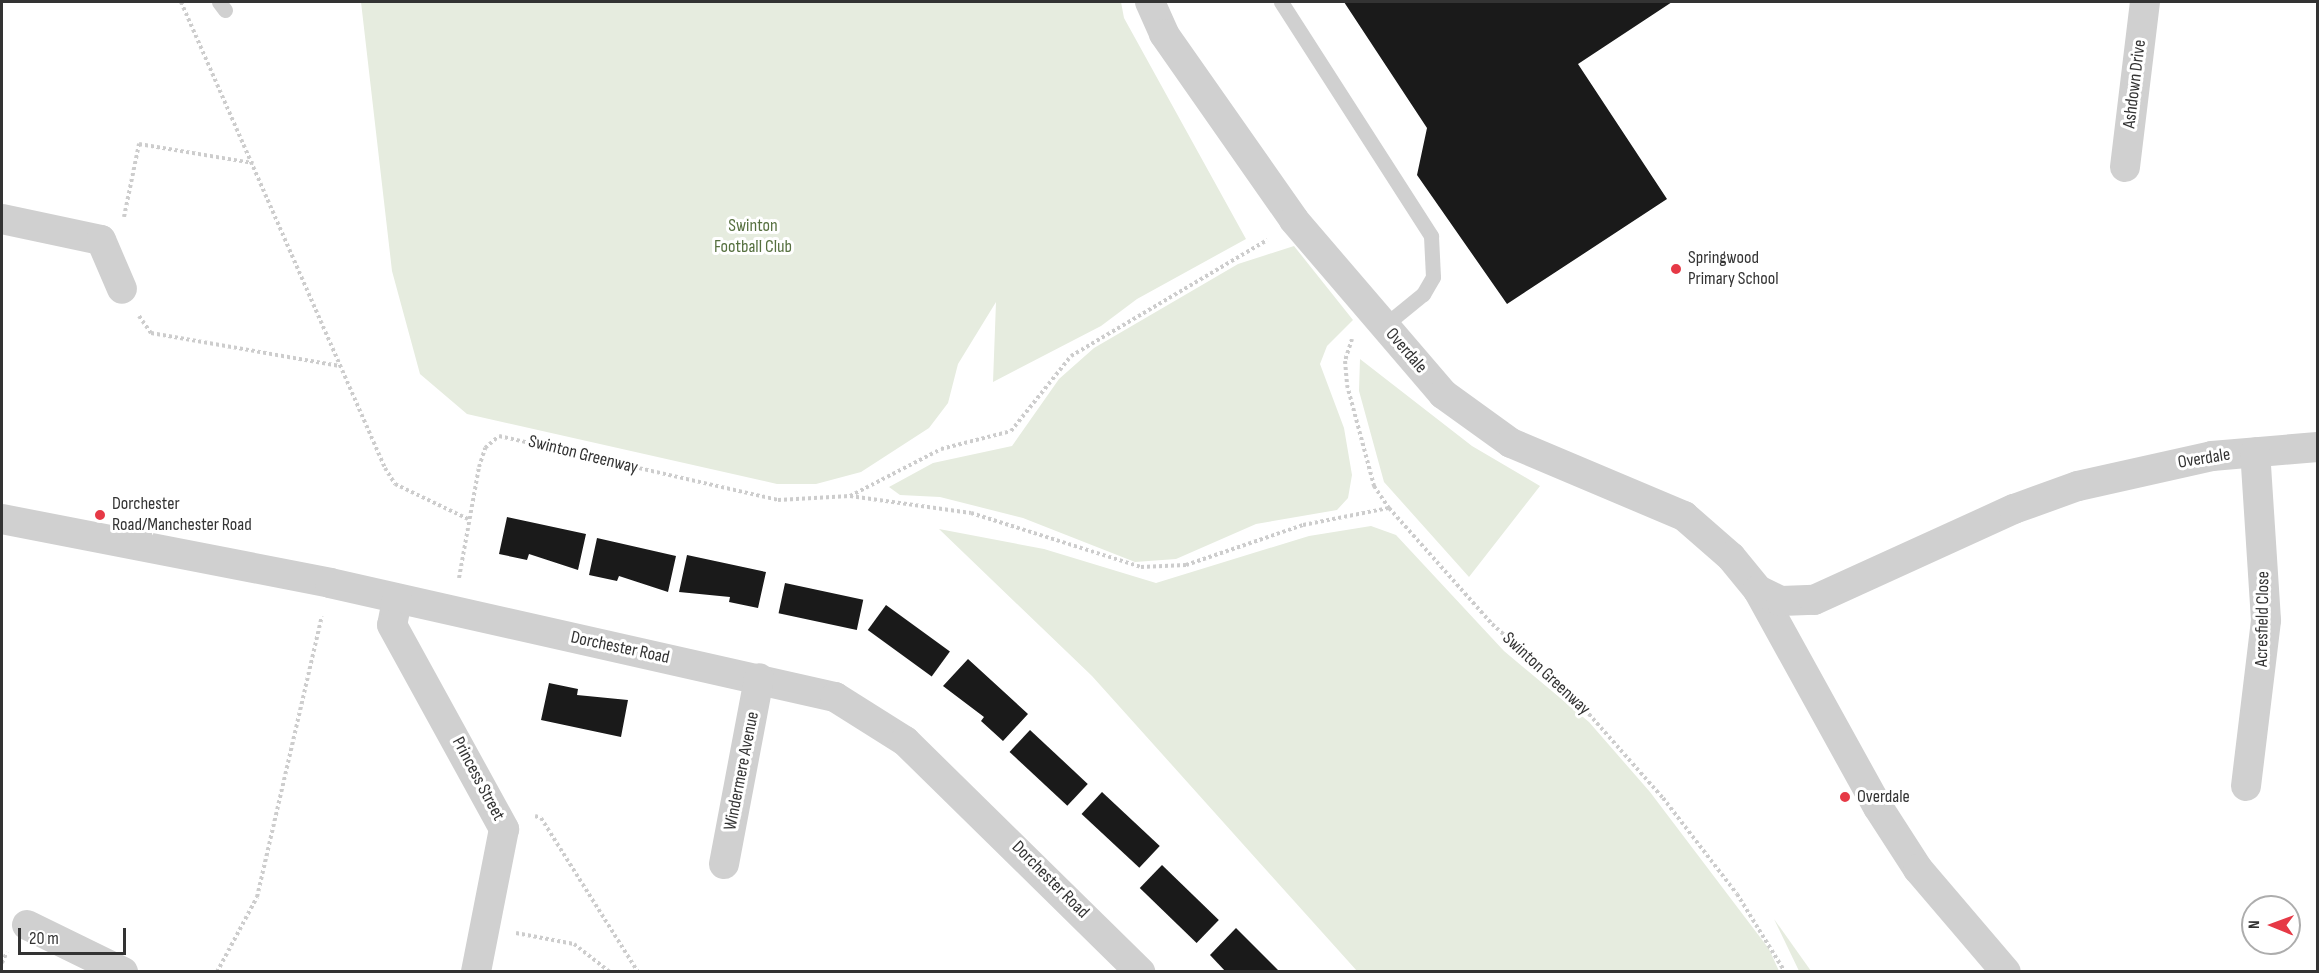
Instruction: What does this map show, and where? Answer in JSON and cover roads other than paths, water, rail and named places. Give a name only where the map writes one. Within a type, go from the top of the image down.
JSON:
[{"type":"street","name":"Overdale","points":[[1150,2],[1164,34],[1294,220],[1443,394],[1482,425],[1537,455],[1684,516],[1758,590],[1878,807],[1956,919],[2006,972]]},
{"type":"street","name":"Ashdown Drive","points":[[2125,167],[2145,2]]},
{"type":"street","points":[[2,219],[101,240],[122,289]]},
{"type":"street","name":"Overdale","points":[[1758,590],[1780,601],[1814,600],[2014,508],[2078,486],[2175,463],[2255,452],[2318,447]]},
{"type":"street","name":"Acresfield Close","points":[[2246,786],[2266,620],[2255,452]]},
{"type":"street","name":"Dorchester Road","points":[[2,519],[330,583],[397,600],[759,678],[835,697],[905,741],[1140,972]]},
{"type":"street","name":"Princess Street","points":[[397,600],[392,625],[492,801],[504,828],[476,972]]},
{"type":"street","name":"Windermere Avenue","points":[[724,864],[759,678]]},
{"type":"street","points":[[27,925],[123,972]]},
{"type":"lane","points":[[1281,2],[1431,236],[1433,278],[1423,294],[1385,326]]},
{"type":"place","name":"Springwood Primary School","points":[[1676,269]]},
{"type":"place","name":"Dorchester Road/Manchester Road","points":[[100,515]]},
{"type":"place","name":"Overdale","points":[[1845,797]]},
{"type":"park label","name":"Swinton Football Club","points":[[753,237]]}]
